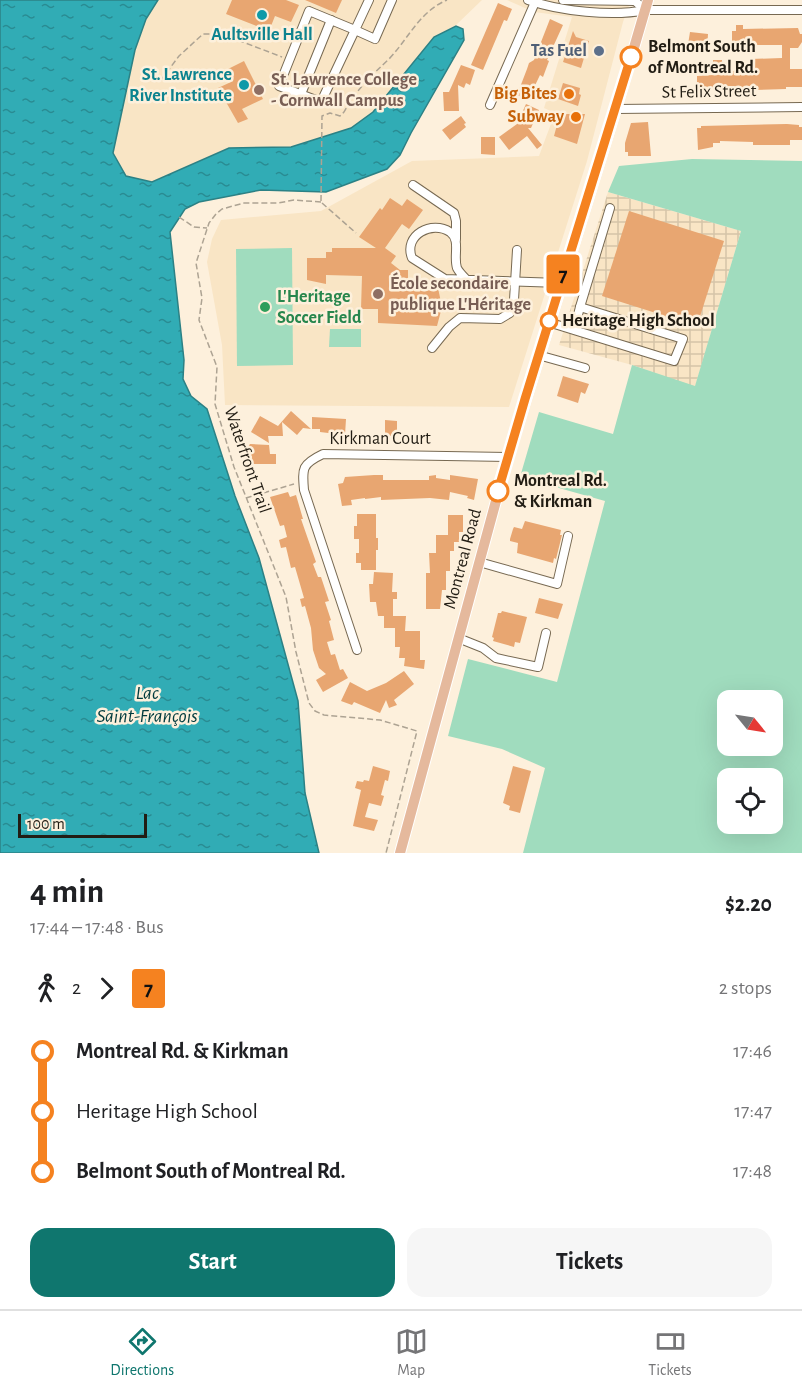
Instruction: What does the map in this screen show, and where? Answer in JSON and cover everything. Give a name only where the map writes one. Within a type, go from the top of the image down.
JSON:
[{"type":"main road","name":"Montreal Road","points":[[400,853],[508,457],[560,283],[616,110],[646,5]]},
{"type":"street","points":[[369,0],[355,30],[321,102],[279,86],[309,11],[355,30],[375,39],[392,0]]},
{"type":"street","points":[[563,0],[635,1],[646,5],[802,10]]},
{"type":"street","points":[[490,105],[533,1],[576,11],[631,13],[646,5]]},
{"type":"street","points":[[301,94],[331,20]]},
{"type":"street","name":"St Felix Street","points":[[616,110],[802,107]]},
{"type":"street","points":[[413,185],[454,213],[457,265],[466,279]]},
{"type":"street","points":[[574,330],[610,208]]},
{"type":"street","points":[[456,239],[450,232],[442,229],[420,231],[410,243],[410,253],[416,262],[445,279],[560,283]]},
{"type":"street","points":[[432,348],[449,327],[460,318],[505,318],[513,308],[517,250]]},
{"type":"street","points":[[548,322],[674,361],[683,339],[580,307]]},
{"type":"street","points":[[538,355],[585,368]]},
{"type":"street","name":"Kirkman Court","points":[[303,482],[302,472],[309,461],[323,454],[508,457]]},
{"type":"street","points":[[303,482],[357,650]]},
{"type":"street","points":[[479,562],[557,584],[568,536]]},
{"type":"street","points":[[458,638],[483,648],[496,658],[538,667],[546,633]]},
{"type":"path","points":[[321,202],[322,116],[330,113],[340,116],[366,79],[390,58],[422,16],[447,0]]},
{"type":"path","points":[[161,80],[179,56],[203,34],[222,33],[290,59]]},
{"type":"path","points":[[179,217],[194,227],[207,228],[208,223],[216,214],[235,205],[294,200],[321,202],[356,233]]},
{"type":"path","name":"Waterfront Trail","points":[[207,228],[196,267],[202,298],[199,320],[217,367],[215,404],[234,467],[286,597],[307,699],[312,708],[324,715],[380,720],[417,731],[386,853]]},
{"type":"path","points":[[246,498],[303,482]]},
{"type":"shaded area","name":"St. Lawrence College - Cornwall Campus","points":[[158,0],[482,0],[455,26],[434,37],[373,112],[351,128],[291,147],[229,148],[152,182],[126,176],[113,153],[135,50],[146,19]]},
{"type":"shaded area","name":"École secondaire publique L'Héritage","points":[[507,0],[631,0],[623,22],[587,161],[509,407],[225,405],[222,345],[207,262],[212,239],[221,220],[321,211],[412,161],[539,156],[555,113],[544,108],[572,17],[534,12]]},
{"type":"shaded area","points":[[608,192],[741,231],[695,387],[632,365],[559,345]]},
{"type":"green space","points":[[692,159],[802,161],[802,853],[523,853],[545,768],[502,749],[448,736],[468,659],[557,682],[605,501],[520,477],[539,412],[613,434],[632,365],[695,386],[741,231],[608,192],[619,166]]},
{"type":"green space","name":"L'Heritage Soccer Field","points":[[292,248],[293,365],[237,366],[236,249]]},
{"type":"green space","points":[[330,329],[361,329],[361,347],[329,347]]},
{"type":"water","name":"Lac Saint-François","points":[[0,0],[158,0],[146,19],[135,50],[113,153],[126,176],[152,182],[229,148],[291,147],[351,128],[373,112],[434,37],[456,26],[463,29],[464,40],[400,155],[387,169],[326,192],[261,190],[199,202],[185,209],[170,232],[184,360],[183,379],[191,396],[207,409],[235,496],[259,558],[298,701],[305,793],[319,853],[0,853]]},
{"type":"building","name":"Aultsville Hall","points":[[232,0],[286,0],[299,5],[291,22],[275,16],[269,31],[226,14]]},
{"type":"building","name":"Aultsville Hall","points":[[305,0],[342,0],[336,13]]},
{"type":"building","points":[[498,3],[512,9],[507,21],[504,20],[483,70],[471,65]]},
{"type":"building","points":[[550,19],[563,25],[547,60],[549,61],[543,77],[540,75],[528,100],[517,95]]},
{"type":"building","points":[[736,25],[743,25],[743,29],[798,28],[802,34],[802,42],[798,48],[790,48],[790,69],[802,69],[802,87],[752,90],[736,89],[736,87],[697,88],[697,76],[713,75],[713,60],[722,60],[723,71],[737,71],[737,68],[751,68],[751,59],[782,58],[782,45],[747,45],[747,50],[732,50],[732,31],[736,31]]},
{"type":"building","points":[[573,31],[576,37],[589,41],[581,68],[563,62]]},
{"type":"building","points":[[690,32],[708,34],[707,52],[687,51]]},
{"type":"building","name":"St. Lawrence River Institute","points":[[244,61],[263,99],[242,109],[248,119],[238,123],[218,88],[231,82],[226,70]]},
{"type":"building","points":[[461,65],[475,70],[470,85],[466,83],[464,88],[458,85],[459,111],[444,111],[443,92],[449,92]]},
{"type":"building","points":[[563,83],[580,88],[578,106],[558,99]]},
{"type":"building","points":[[526,104],[539,110],[531,128],[528,128],[542,145],[537,149],[527,136],[509,150],[499,137],[517,124]]},
{"type":"building","points":[[560,114],[585,114],[577,144],[554,136]]},
{"type":"building","points":[[461,116],[466,127],[450,140],[442,130]]},
{"type":"building","points":[[648,122],[651,156],[628,156],[628,152],[625,152],[625,143],[631,123]]},
{"type":"building","points":[[787,124],[802,127],[802,140],[790,140],[790,145],[753,145],[753,142],[720,141],[720,143],[713,143],[713,147],[698,150],[697,128],[701,126]]},
{"type":"building","points":[[481,137],[495,137],[495,155],[481,154]]},
{"type":"building","points":[[390,198],[402,206],[407,199],[423,210],[409,229],[402,224],[385,248],[396,256],[391,263],[400,270],[408,270],[408,288],[438,288],[442,307],[437,326],[378,323],[378,309],[361,309],[362,276],[326,275],[326,284],[307,280],[307,258],[326,258],[326,252],[332,252],[332,248],[376,248],[359,237]]},
{"type":"building","points":[[629,211],[724,241],[697,326],[602,296]]},
{"type":"building","points":[[563,376],[589,384],[585,394],[581,392],[578,403],[557,396]]},
{"type":"building","points":[[291,411],[311,429],[303,428],[297,435],[282,422],[283,436],[268,436],[269,443],[251,432],[260,416],[278,426]]},
{"type":"building","points":[[312,417],[346,419],[345,435],[312,429]]},
{"type":"building","points":[[385,420],[397,421],[397,436],[385,436]]},
{"type":"building","points":[[250,444],[269,445],[270,454],[276,454],[276,464],[251,464],[248,447]]},
{"type":"building","points":[[383,475],[383,480],[429,480],[429,476],[436,475],[436,478],[450,480],[450,475],[478,479],[474,500],[467,498],[468,496],[450,492],[449,500],[430,498],[381,500],[381,497],[351,500],[352,505],[342,506],[338,484],[343,483],[345,477]]},
{"type":"building","points":[[288,492],[290,497],[296,495],[303,519],[301,519],[316,562],[313,564],[318,577],[321,577],[329,601],[325,602],[334,640],[327,642],[331,655],[335,654],[340,670],[343,669],[348,678],[323,692],[316,680],[326,674],[319,668],[313,650],[311,628],[305,606],[302,607],[300,599],[304,598],[295,567],[291,568],[286,547],[281,548],[279,540],[287,537],[284,525],[280,526],[270,497]]},
{"type":"building","points":[[357,514],[376,514],[378,550],[376,550],[376,570],[361,570],[361,563],[356,563],[356,553],[359,553],[359,539],[354,539]]},
{"type":"building","points":[[448,515],[463,515],[463,532],[459,532],[459,542],[454,542],[454,551],[450,551],[450,571],[446,571],[446,590],[442,590],[440,609],[426,609],[426,573],[430,573],[429,553],[436,553],[436,535],[448,535]]},
{"type":"building","points":[[525,521],[561,530],[560,535],[562,535],[553,563],[517,553],[518,543],[510,539],[514,527],[522,529]]},
{"type":"building","points":[[374,572],[393,573],[392,592],[397,592],[397,599],[393,599],[393,616],[406,616],[405,631],[420,631],[420,660],[425,660],[424,669],[404,666],[405,658],[399,658],[400,647],[395,647],[395,628],[384,628],[384,616],[378,616],[376,602],[370,602],[369,584],[373,584]]},
{"type":"building","points":[[539,598],[563,604],[558,619],[535,613]]},
{"type":"building","points":[[502,611],[527,617],[520,643],[515,642],[514,647],[493,641],[498,613]]},
{"type":"building","points":[[404,671],[414,684],[394,700],[397,705],[389,708],[386,700],[380,713],[354,702],[352,705],[341,701],[350,682],[367,691],[386,683]]},
{"type":"building","points":[[373,766],[390,771],[381,795],[384,796],[381,806],[369,803],[365,817],[378,820],[374,831],[353,826],[361,790],[355,788],[357,781],[369,781]]},
{"type":"building","points":[[513,766],[531,771],[520,813],[509,810],[510,806],[503,803]]},
{"type":"bus line","name":"7","points":[[498,491],[631,57]]},
{"type":"place","name":"Aultsville Hall","points":[[262,15]]},
{"type":"place","name":"Tas Fuel","points":[[599,51]]},
{"type":"place","name":"Belmont South of Montreal Rd.","points":[[631,57]]},
{"type":"place","name":"St. Lawrence River Institute","points":[[244,85]]},
{"type":"place","name":"St. Lawrence College - Cornwall Campus","points":[[259,90]]},
{"type":"place","name":"Big Bites","points":[[569,94]]},
{"type":"place","name":"Subway","points":[[576,117]]},
{"type":"place","name":"École secondaire publique L'Héritage","points":[[378,294]]},
{"type":"place","name":"L'Heritage Soccer Field","points":[[265,307]]},
{"type":"place","name":"Heritage High School","points":[[549,321]]},
{"type":"place","name":"Montreal Rd. & Kirkman","points":[[498,491]]}]
